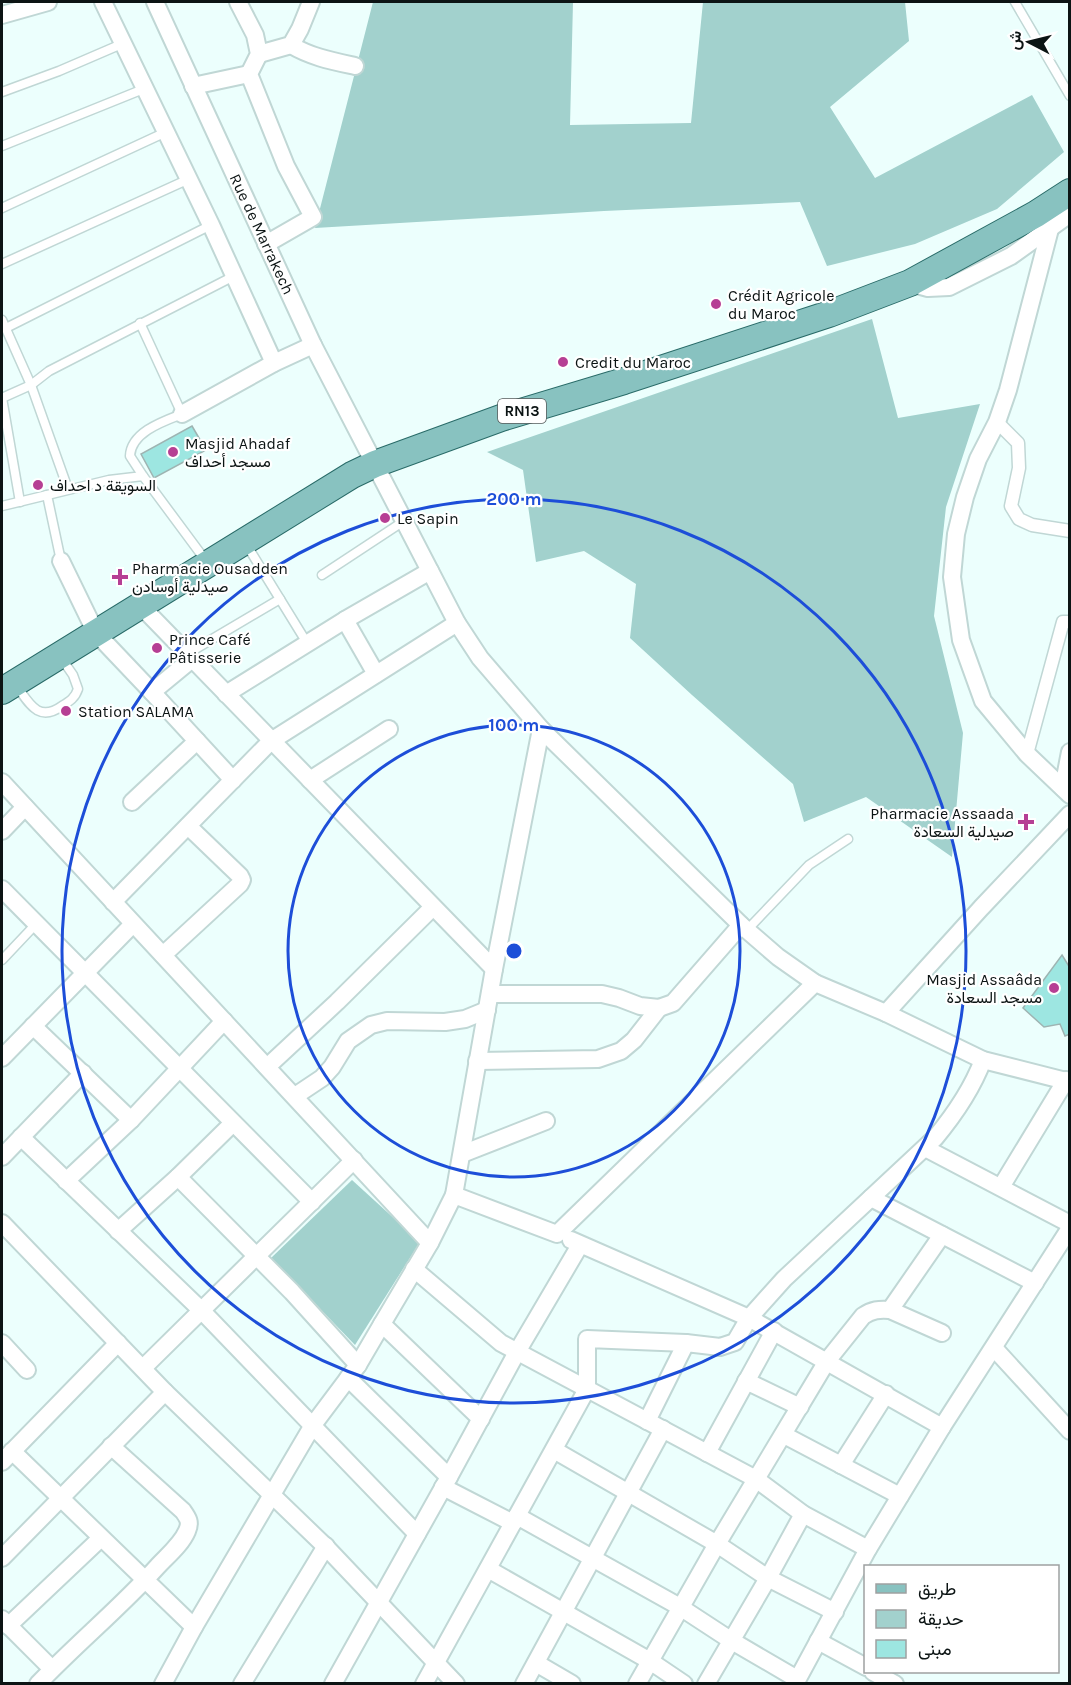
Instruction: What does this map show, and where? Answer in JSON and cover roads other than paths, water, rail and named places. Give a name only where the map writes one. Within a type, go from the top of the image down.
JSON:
[{"type":"main road","name":"RN13","points":[[8,687],[352,475],[375,464],[501,418],[829,314],[910,283],[1027,219],[1070,192]]},
{"type":"street","points":[[2,15],[48,2]]},
{"type":"street","points":[[103,2],[211,225],[274,363]]},
{"type":"street","name":"Rue de Marrakech","points":[[155,2],[313,345],[458,624],[480,658],[541,729],[744,928],[778,957],[815,982],[983,1060],[1068,1081]]},
{"type":"street","points":[[193,86],[249,74],[255,66],[260,54],[255,35],[238,2]]},
{"type":"street","points":[[260,54],[291,45],[311,2]]},
{"type":"street","points":[[291,45],[319,58],[355,66]]},
{"type":"street","points":[[249,74],[286,166],[314,217],[266,244]]},
{"type":"street","points":[[910,283],[928,288],[949,287],[1011,256],[1070,214]]},
{"type":"street","points":[[1050,229],[1019,350],[997,422],[978,459],[965,497],[956,534],[952,577],[961,640],[983,701],[1027,754],[1066,791]]},
{"type":"street","points":[[182,414],[274,363],[313,345]]},
{"type":"street","points":[[997,422],[1018,442],[1019,468],[1011,506],[1019,519],[1032,525],[1070,531]]},
{"type":"street","points":[[61,561],[96,633],[233,780]]},
{"type":"street","points":[[226,694],[345,620],[430,571]]},
{"type":"street","points":[[140,605],[494,969]]},
{"type":"street","points":[[345,620],[376,674]]},
{"type":"street","points":[[1027,754],[1063,622],[1070,622]]},
{"type":"street","points":[[113,902],[271,741],[458,624]]},
{"type":"street","points":[[152,692],[190,657]]},
{"type":"street","points":[[310,780],[389,729]]},
{"type":"street","points":[[163,1683],[313,1425],[353,1371],[382,1324],[430,1243],[454,1195],[494,969],[541,729]]},
{"type":"street","points":[[132,802],[197,741]]},
{"type":"street","points":[[1066,791],[1070,752]]},
{"type":"street","points":[[2,782],[430,1243]]},
{"type":"street","points":[[2,831],[25,807]]},
{"type":"street","points":[[886,1013],[1070,814]]},
{"type":"street","points":[[163,955],[242,880],[188,826]]},
{"type":"street","points":[[2,889],[312,1202]]},
{"type":"street","points":[[267,1067],[434,907]]},
{"type":"street","points":[[2,1058],[133,924]]},
{"type":"street","points":[[295,1096],[322,1078],[332,1067],[348,1041],[371,1025],[387,1021],[445,1022],[465,1019],[488,1002],[602,994],[640,1006],[659,1008],[673,1003],[744,928]]},
{"type":"street","points":[[557,1234],[815,982]]},
{"type":"street","points":[[477,1061],[598,1059],[621,1052],[634,1040],[659,1008]]},
{"type":"street","points":[[66,1181],[131,1119],[224,1021]]},
{"type":"street","points":[[33,1026],[131,1119]]},
{"type":"street","points":[[424,1683],[586,1389],[587,1339],[686,1343],[720,1347],[735,1342],[749,1318],[784,1279],[925,1148],[952,1117],[975,1081],[983,1060]]},
{"type":"street","points":[[2,1157],[83,1073]]},
{"type":"street","points":[[1001,1187],[1068,1081]]},
{"type":"street","points":[[462,1154],[546,1121]]},
{"type":"street","points":[[118,1231],[178,1178],[233,1123]]},
{"type":"street","points":[[21,1137],[201,1310],[417,1534]]},
{"type":"street","points":[[178,1178],[292,1292],[353,1371],[446,1482],[515,1520],[593,1558],[680,1607],[796,1681],[868,1549],[942,1427],[1070,1226],[925,1148]]},
{"type":"street","points":[[143,1368],[354,1160]]},
{"type":"street","points":[[454,1195],[557,1234],[749,1318],[942,1427]]},
{"type":"street","points":[[871,1198],[1035,1283]]},
{"type":"street","points":[[2,1223],[165,1392],[326,1546],[456,1683]]},
{"type":"street","points":[[890,1310],[942,1235]]},
{"type":"street","points":[[333,1683],[517,1352],[580,1245]]},
{"type":"street","points":[[414,1269],[501,1343],[756,1479],[802,1514],[868,1549]]},
{"type":"street","points":[[637,1683],[827,1361],[863,1316],[870,1311],[890,1310],[942,1332]]},
{"type":"street","points":[[382,1324],[481,1419]]},
{"type":"street","points":[[706,1453],[774,1331]]},
{"type":"street","points":[[2,1343],[27,1370]]},
{"type":"street","points":[[118,1343],[7,1456],[60,1498],[194,1628]]},
{"type":"street","points":[[647,1421],[686,1343]]},
{"type":"street","points":[[994,1348],[1070,1431]]},
{"type":"street","points":[[746,1381],[800,1407]]},
{"type":"street","points":[[2,1558],[165,1392]]},
{"type":"street","points":[[841,1465],[886,1394]]},
{"type":"street","points":[[524,1683],[663,1429]]},
{"type":"street","points":[[784,1435],[900,1496]]},
{"type":"street","points":[[38,1683],[144,1580],[188,1530],[189,1518],[111,1446]]},
{"type":"street","points":[[554,1450],[717,1544],[768,1578],[835,1612]]},
{"type":"street","points":[[706,1683],[768,1578],[802,1514]]},
{"type":"street","points":[[52,1669],[5,1623],[101,1538]]},
{"type":"street","points":[[242,1683],[326,1546]]},
{"type":"street","points":[[488,1569],[650,1661],[684,1683]]},
{"type":"street","points":[[818,1641],[864,1666]]},
{"type":"street","points":[[536,1663],[572,1683]]},
{"type":"street","points":[[877,1673],[895,1683]]},
{"type":"lane","points":[[1015,2],[1070,96]]},
{"type":"lane","points":[[2,92],[124,43]]},
{"type":"lane","points":[[2,146],[146,88]]},
{"type":"lane","points":[[2,208],[166,132]]},
{"type":"lane","points":[[2,264],[189,179]]},
{"type":"lane","points":[[68,489],[31,385],[4,324],[211,225]]},
{"type":"lane","points":[[20,502],[2,398],[31,385],[49,371],[234,276]]},
{"type":"lane","points":[[141,323],[182,414],[153,426],[130,449],[130,456],[208,563]]},
{"type":"lane","points":[[2,506],[109,480],[143,476]]},
{"type":"lane","points":[[47,495],[61,561]]},
{"type":"lane","points":[[322,575],[404,521]]},
{"type":"lane","points":[[244,541],[307,643]]},
{"type":"lane","points":[[190,657],[280,599]]},
{"type":"lane","points":[[8,687],[32,707],[42,712],[53,712],[75,697],[78,689],[73,675],[60,655]]},
{"type":"lane","points":[[744,928],[809,865],[848,839]]},
{"type":"lane","points":[[2,960],[36,924]]},
{"type":"place","name":"Crédit Agricole du Maroc","points":[[716,304]]},
{"type":"place","name":"Credit du Maroc","points":[[563,362]]},
{"type":"place","name":"Masjid Ahadaf مسجد أحداف","points":[[173,452]]},
{"type":"place","name":"السويقة د احداف","points":[[38,485]]},
{"type":"place","name":"Le Sapin","points":[[385,518]]},
{"type":"place","name":"Pharmacie Ousadden صيدلية أوسادن","points":[[120,577]]},
{"type":"place","name":"Prince Café Pâtisserie","points":[[157,648]]},
{"type":"place","name":"Station SALAMA","points":[[66,711]]},
{"type":"place","name":"Pharmacie Assaada صيدلية السعادة","points":[[1026,822]]},
{"type":"place","name":"Masjid Assaâda مسجد السعادة","points":[[1054,988]]}]
